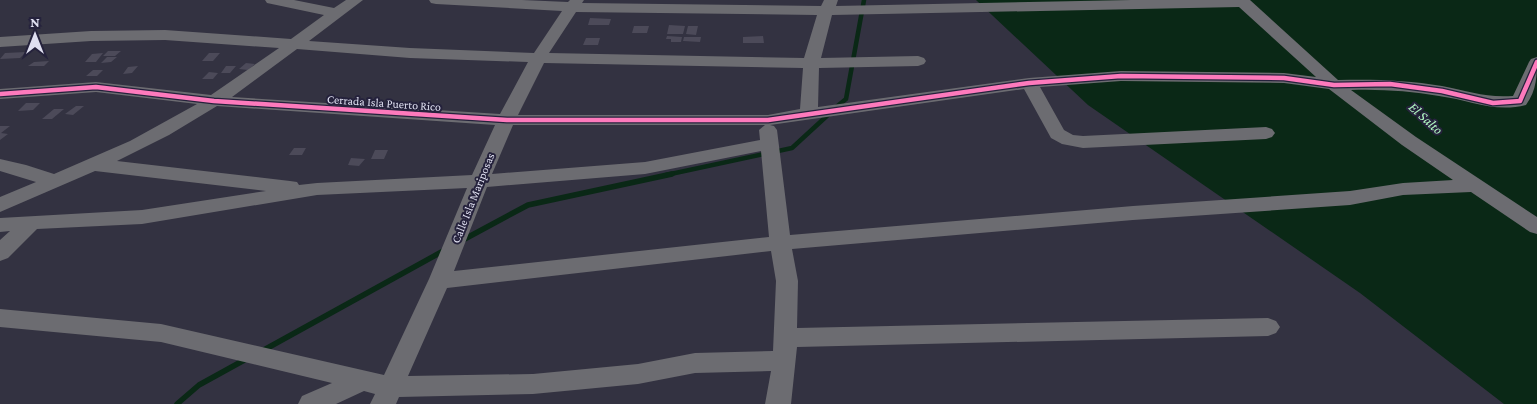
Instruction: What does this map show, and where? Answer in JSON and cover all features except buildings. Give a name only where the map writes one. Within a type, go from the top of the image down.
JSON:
[{"type":"street","points":[[272,0],[336,13]]},
{"type":"street","points":[[0,205],[155,136],[214,101],[356,0]]},
{"type":"street","points":[[436,0],[829,5],[1243,1],[1334,85],[1409,142],[1537,227]]},
{"type":"street","name":"Calle Isla Mariposas","points":[[387,396],[439,281],[478,181],[507,120],[538,58],[574,3]]},
{"type":"street","points":[[809,113],[810,63],[829,5]]},
{"type":"street","points":[[0,42],[91,36],[165,35],[292,46],[538,58],[810,63],[918,61]]},
{"type":"street","name":"Cerrada Isla Puerto Rico","points":[[0,94],[96,87],[214,101],[507,120],[768,120],[1029,83],[1121,76],[1284,78],[1334,85],[1390,84],[1442,91],[1493,102],[1520,101],[1537,62]]},
{"type":"street","points":[[1029,83],[1058,134],[1068,140],[1083,142],[1266,133]]},
{"type":"street","points":[[768,120],[768,144],[780,243],[787,281],[786,338],[778,404]]},
{"type":"street","points":[[0,225],[142,217],[317,190],[478,181],[645,168],[768,144]]},
{"type":"street","points":[[0,165],[19,169],[53,181]]},
{"type":"street","points":[[92,165],[317,190]]},
{"type":"street","points":[[439,281],[780,243],[1133,213],[1350,198],[1403,189],[1474,185]]},
{"type":"street","points":[[0,253],[32,222]]},
{"type":"street","points":[[0,318],[161,333],[363,380],[387,396],[638,374],[695,363],[784,362]]},
{"type":"street","points":[[786,338],[1268,327]]},
{"type":"street","points":[[311,404],[363,380]]},
{"type":"water","name":"El Salto","points":[[976,0],[1537,0],[1537,404],[1504,404],[1360,293],[1088,105]]},
{"type":"waterway","points":[[835,108],[846,99],[864,0]]},
{"type":"waterway","points":[[666,175],[792,148],[829,114]]},
{"type":"waterway","points":[[461,241],[528,205],[672,174]]},
{"type":"waterway","points":[[262,351],[445,250]]},
{"type":"waterway","points":[[177,404],[199,385],[248,358]]},
{"type":"cycle path","points":[[0,94],[96,87],[214,101],[507,120],[768,120],[1029,83],[1121,76],[1284,78],[1334,85],[1390,84],[1442,91],[1493,103],[1520,101],[1537,62]]}]
